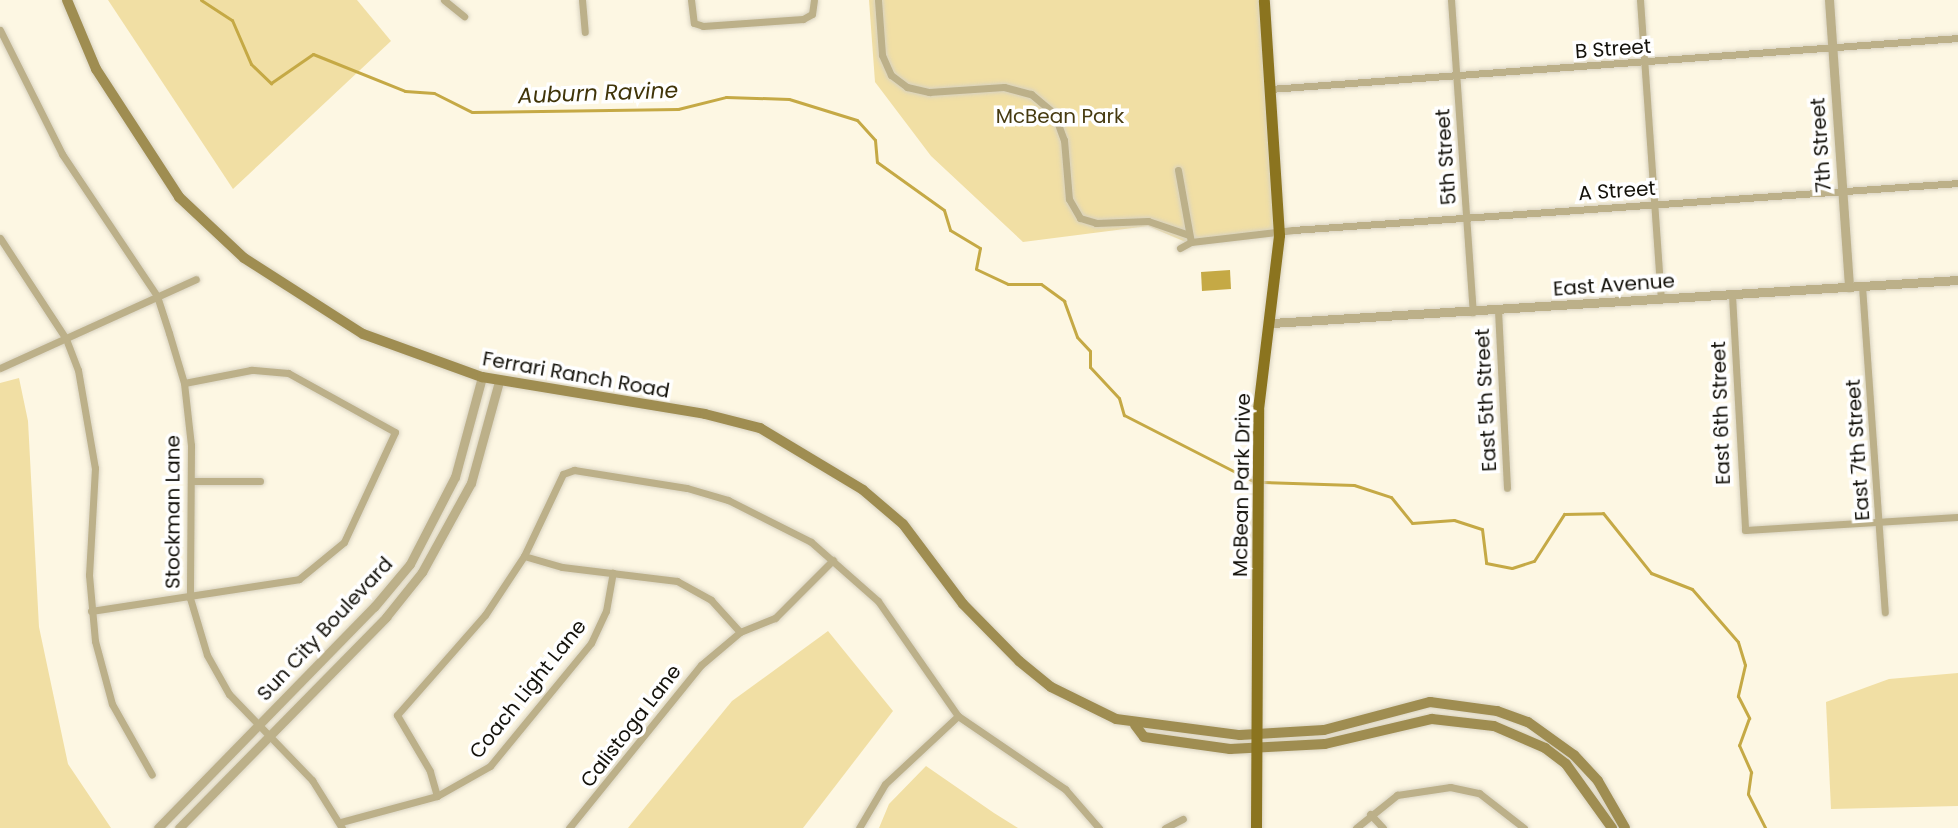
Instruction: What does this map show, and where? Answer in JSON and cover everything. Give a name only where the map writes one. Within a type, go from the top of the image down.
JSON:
[{"type":"main road","name":"Ferrari Ranch Road","points":[[67,0],[96,69],[129,127],[179,197],[214,232],[280,285],[363,334],[482,377],[705,414],[760,428],[863,490],[903,524],[979,622],[1051,687],[1135,725],[1255,734],[1324,730],[1430,702],[1497,711],[1528,722],[1574,755],[1598,781],[1625,828]]},
{"type":"main road","name":"McBean Park Drive","points":[[1256,828],[1257,443],[1272,323],[1279,233],[1264,0]]},
{"type":"main road","name":"Ferrari Ranch Road","points":[[1135,725],[1144,737],[1177,744],[1255,747],[1325,744],[1432,719],[1494,726],[1519,735],[1566,764],[1612,828]]},
{"type":"street","points":[[444,0],[464,16]]},
{"type":"street","points":[[582,0],[585,32]]},
{"type":"street","points":[[691,0],[694,23],[703,26],[803,19],[812,14],[814,0]]},
{"type":"street","points":[[878,0],[882,55],[891,75],[907,87],[929,92],[1004,87],[1031,94],[1054,113],[1064,140],[1069,199],[1080,218],[1096,223],[1148,221],[1190,239]]},
{"type":"street","name":"5th Street","points":[[1451,0],[1473,312]]},
{"type":"street","points":[[1640,0],[1661,299]]},
{"type":"street","name":"7th Street","points":[[1829,0],[1849,287]]},
{"type":"street","name":"Stockman Lane","points":[[0,30],[62,154],[157,296],[184,383],[192,481],[190,598],[218,677],[264,732],[312,780],[341,825]]},
{"type":"street","name":"B Street","points":[[1270,89],[1958,38]]},
{"type":"street","points":[[1178,170],[1190,239]]},
{"type":"street","name":"A Street","points":[[1190,239],[1958,183]]},
{"type":"street","points":[[0,238],[66,339],[93,439],[91,611],[112,704],[152,775]]},
{"type":"street","points":[[1180,248],[1190,239]]},
{"type":"street","points":[[0,368],[196,279]]},
{"type":"street","name":"East Avenue","points":[[1272,323],[1958,280]]},
{"type":"street","name":"East 7th Street","points":[[1862,286],[1885,612]]},
{"type":"street","name":"East 6th Street","points":[[1732,295],[1745,530],[1879,524]]},
{"type":"street","name":"East 5th Street","points":[[1498,310],[1507,488]]},
{"type":"street","points":[[91,611],[281,585],[316,568],[353,527],[395,432],[288,373],[251,370],[184,383]]},
{"type":"street","name":"Sun City Boulevard","points":[[179,828],[410,564],[455,477],[482,377]]},
{"type":"street","name":"Sun City Boulevard","points":[[158,828],[386,617],[435,553],[471,483],[499,381]]},
{"type":"street","points":[[437,796],[430,771],[397,715],[485,615],[524,556],[563,474],[574,470],[687,488],[773,518],[833,560],[878,601],[958,716],[1065,789],[1099,828]]},
{"type":"street","points":[[192,481],[260,481]]},
{"type":"street","points":[[1879,524],[1958,517]]},
{"type":"street","points":[[524,556],[562,567],[677,581],[697,590],[740,632]]},
{"type":"street","name":"Calistoga Lane","points":[[569,828],[681,686],[740,632],[775,618],[833,560]]},
{"type":"street","name":"Coach Light Lane","points":[[341,825],[437,796],[490,766],[591,643],[606,611],[613,573]]},
{"type":"street","points":[[859,828],[885,784],[958,716]]},
{"type":"street","points":[[1356,828],[1397,795],[1450,787],[1479,793],[1524,828]]},
{"type":"street","points":[[1370,814],[1383,828]]},
{"type":"street","points":[[1165,828],[1183,819]]},
{"type":"green space","points":[[108,0],[357,0],[391,41],[233,189]]},
{"type":"green space","name":"McBean Park","points":[[869,0],[1259,0],[1275,235],[1188,243],[1148,226],[1023,242],[931,156],[875,82]]},
{"type":"green space","points":[[19,378],[28,421],[39,627],[68,764],[111,828],[0,828],[0,383]]},
{"type":"green space","points":[[828,631],[893,711],[803,828],[628,828],[732,701]]},
{"type":"green space","points":[[1958,673],[1958,806],[1831,809],[1826,702],[1889,679]]},
{"type":"green space","points":[[926,766],[1018,828],[879,828],[889,804]]},
{"type":"shaded area","points":[[1230,270],[1231,289],[1202,291],[1201,272]]},
{"type":"waterway","name":"Auburn Ravine","points":[[201,0],[232,20],[251,64],[271,83],[313,54],[405,91],[434,93],[472,112],[678,109],[726,97],[789,99],[857,120],[875,140],[877,162],[944,210],[950,230],[980,248],[976,269],[1008,284],[1041,284],[1064,301],[1077,337],[1090,351],[1090,367],[1119,398],[1124,415],[1255,482]]},
{"type":"waterway","name":"Auburn Ravine","points":[[1263,482],[1354,485],[1391,497],[1412,523],[1454,520],[1482,529],[1486,563],[1512,568],[1534,561],[1564,514],[1603,513],[1651,573],[1692,589],[1738,642],[1745,665],[1738,696],[1749,718],[1739,745],[1751,772],[1748,794],[1765,828]]}]
